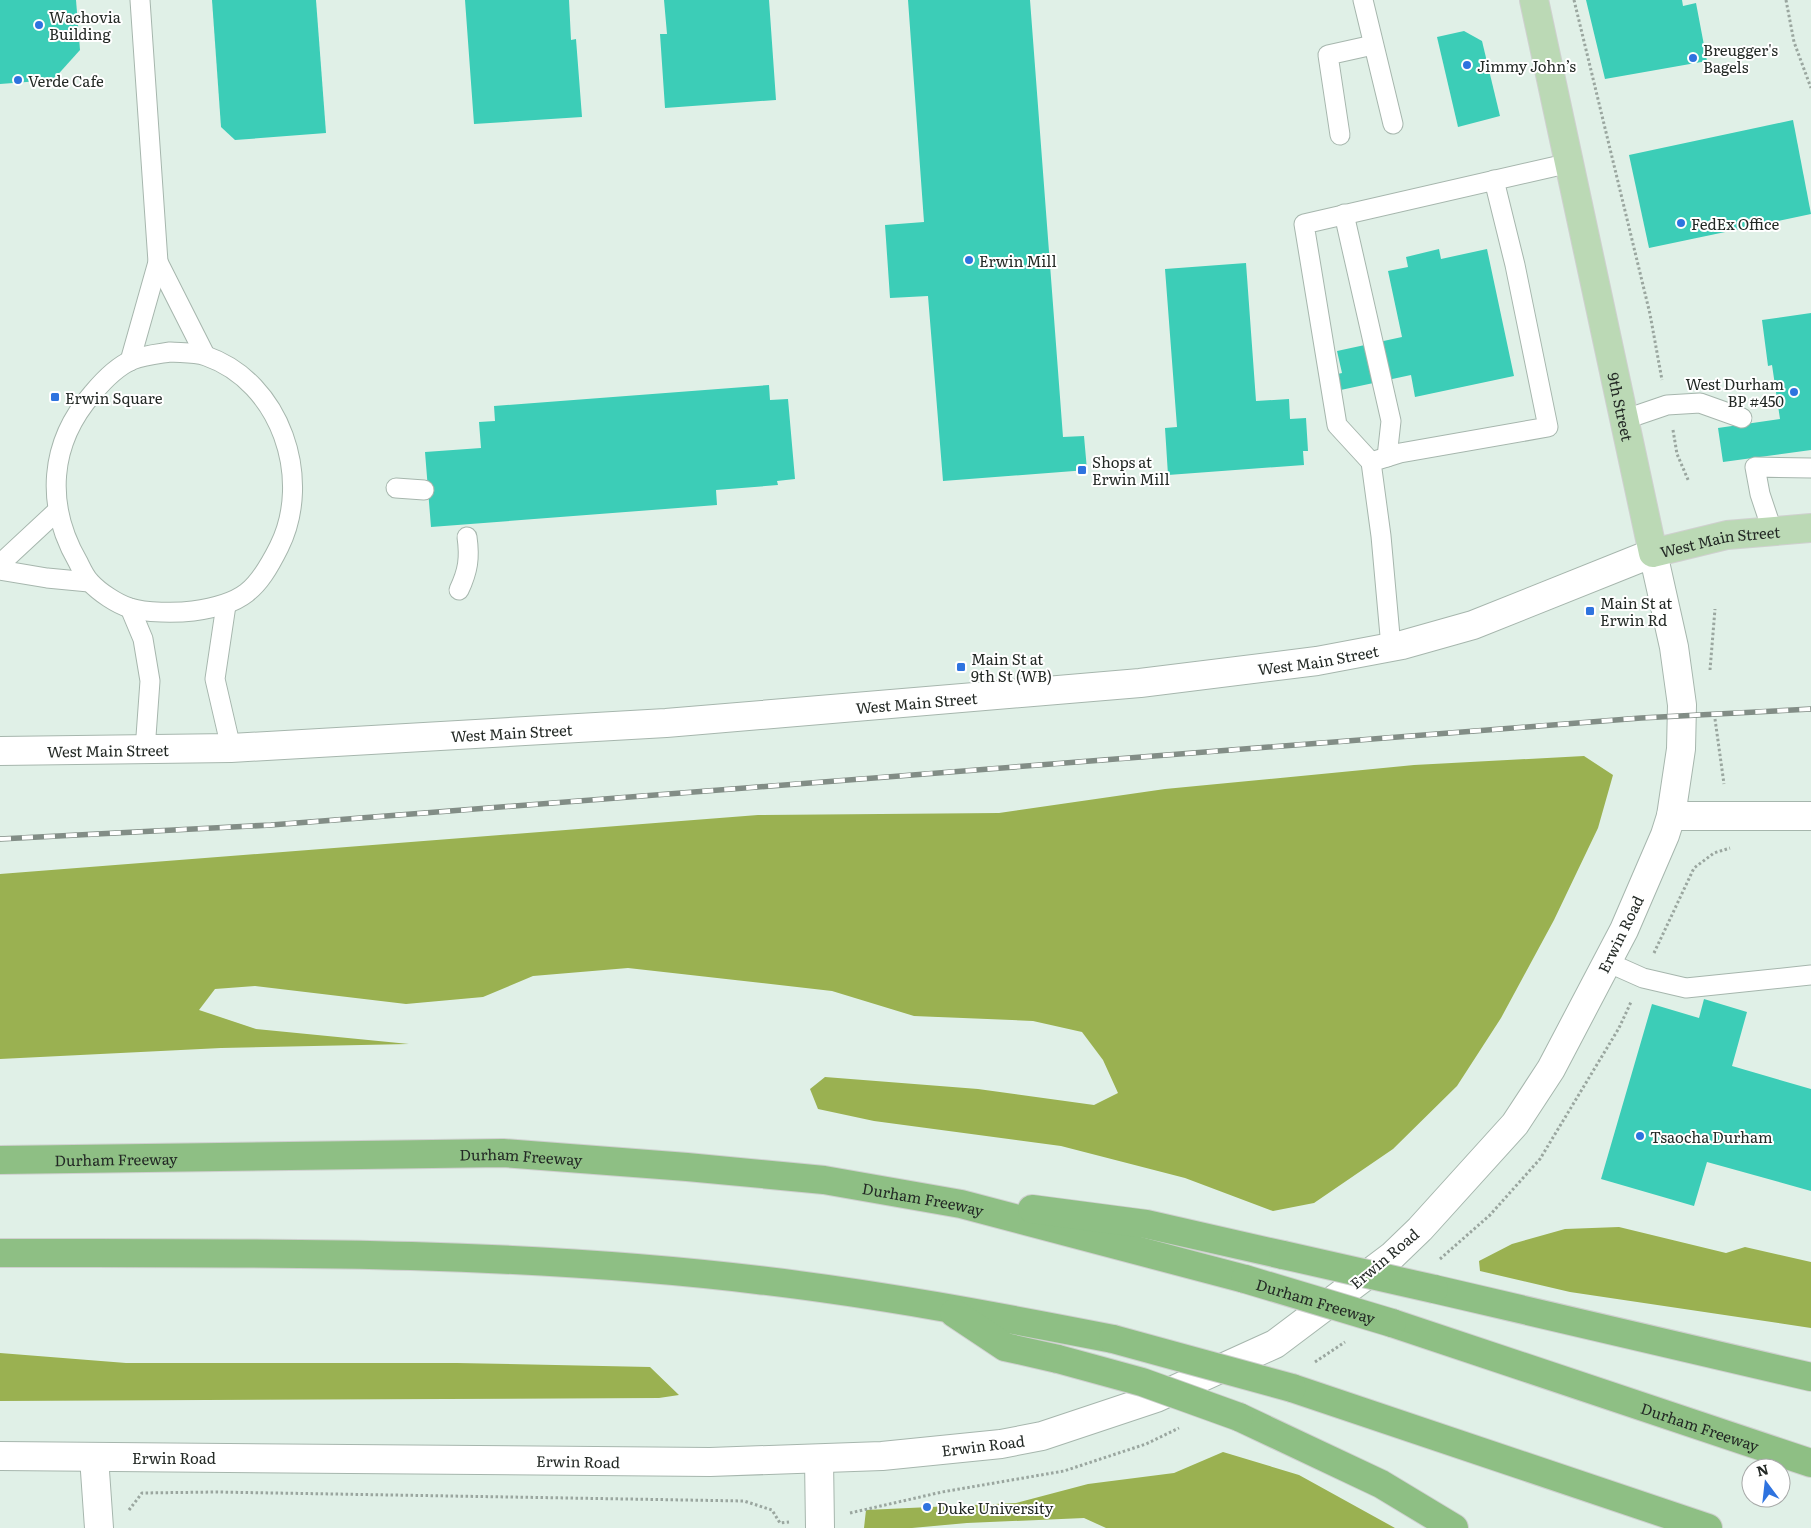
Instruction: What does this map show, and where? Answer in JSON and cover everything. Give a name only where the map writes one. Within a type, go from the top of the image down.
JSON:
[{"type":"highway","name":"Durham Freeway","points":[[0,1160],[503,1153],[687,1166],[824,1180],[961,1204],[1245,1279],[1392,1323],[1811,1464]]},
{"type":"highway","points":[[961,1204],[1062,1212],[1146,1224],[1811,1377]]},
{"type":"highway","points":[[0,1253],[206,1253],[509,1260],[642,1269],[756,1280],[944,1306],[1113,1340],[1292,1388],[1708,1528]]},
{"type":"highway","points":[[944,1306],[1005,1347],[1142,1382],[1240,1417],[1381,1484],[1454,1528]]},
{"type":"main road","name":"9th Street","points":[[1534,0],[1674,647],[1682,705],[1681,749],[1671,816]]},
{"type":"main road","name":"West Main Street","points":[[0,751],[231,748],[666,723],[1140,683],[1317,661],[1391,647],[1473,625],[1654,553],[1700,540],[1772,530],[1811,528]]},
{"type":"main road","points":[[1671,816],[1811,816]]},
{"type":"main road","name":"Erwin Road","points":[[0,1456],[710,1462],[882,1456],[1001,1444],[1042,1436],[1156,1398],[1275,1344],[1392,1256],[1420,1229],[1515,1124],[1551,1069],[1628,922],[1671,816]]},
{"type":"main road","points":[[94,1457],[99,1528]]},
{"type":"main road","points":[[819,1459],[820,1528]]},
{"type":"lane","points":[[130,361],[158,262],[140,0]]},
{"type":"lane","points":[[1362,0],[1393,124]]},
{"type":"lane","points":[[1340,135],[1328,55],[1373,45]]},
{"type":"lane","points":[[1379,460],[1338,424],[1304,224],[1570,163]]},
{"type":"lane","points":[[1379,460],[1548,427],[1515,265],[1494,180]]},
{"type":"lane","points":[[1344,214],[1390,421],[1379,460],[1381,536],[1391,647]]},
{"type":"lane","points":[[158,262],[205,355]]},
{"type":"lane","points":[[170,352],[205,355],[222,363],[257,389],[286,440],[294,495],[288,530],[269,568],[259,581],[238,599],[226,605],[183,612],[130,608],[90,582],[74,556],[56,511],[55,490],[58,464],[65,438],[76,416],[101,384],[130,361],[170,352]]},
{"type":"lane","points":[[1626,419],[1667,405],[1700,403],[1742,418]]},
{"type":"lane","points":[[1772,530],[1760,494],[1755,467],[1811,468]]},
{"type":"lane","points":[[396,488],[424,490]]},
{"type":"lane","points":[[0,564],[56,511]]},
{"type":"lane","points":[[459,590],[468,572],[469,553],[467,537]]},
{"type":"lane","points":[[0,570],[47,578],[90,582]]},
{"type":"lane","points":[[226,605],[215,679],[231,748]]},
{"type":"lane","points":[[130,608],[143,639],[150,681],[145,750]]},
{"type":"lane","points":[[1607,962],[1642,978],[1686,988],[1811,976]]},
{"type":"path","points":[[1574,0],[1650,314],[1677,454],[1689,482]]},
{"type":"path","points":[[1786,0],[1794,42],[1811,88]]},
{"type":"path","points":[[1710,676],[1711,638],[1715,609]]},
{"type":"path","points":[[1714,715],[1724,784],[1729,786]]},
{"type":"green space","points":[[1584,756],[1613,775],[1598,828],[1554,920],[1501,1018],[1457,1086],[1393,1149],[1314,1203],[1273,1211],[1185,1178],[1061,1146],[874,1121],[818,1109],[810,1089],[825,1077],[978,1089],[1094,1105],[1118,1093],[1103,1060],[1082,1032],[1033,1021],[914,1016],[832,991],[628,968],[533,976],[483,997],[406,1004],[255,986],[215,989],[199,1010],[256,1029],[409,1044],[221,1048],[0,1059],[0,874],[758,815],[999,813],[1165,789],[1414,765]]},
{"type":"green space","points":[[1619,1227],[1726,1253],[1745,1247],[1811,1262],[1811,1328],[1570,1292],[1480,1271],[1479,1261],[1512,1244],[1565,1229]]},
{"type":"green space","points":[[0,1353],[126,1363],[457,1363],[650,1367],[679,1395],[659,1398],[0,1401]]},
{"type":"green space","points":[[1223,1452],[1299,1475],[1395,1528],[1106,1528],[1084,1518],[967,1523],[912,1528],[864,1528],[866,1510],[1016,1503],[1088,1484],[1174,1473]]},
{"type":"building","name":"Wachovia Building","points":[[0,0],[76,0],[80,50],[53,80],[0,84]]},
{"type":"building","points":[[212,0],[316,0],[326,133],[235,140],[221,127]]},
{"type":"building","points":[[465,0],[569,0],[571,40],[576,39],[582,117],[474,124]]},
{"type":"building","points":[[664,0],[769,0],[776,100],[665,108],[660,34],[667,34]]},
{"type":"building","name":"Erwin Mill","points":[[908,0],[1030,0],[1063,437],[1084,436],[1087,470],[943,481],[928,296],[890,298],[885,225],[924,222]]},
{"type":"building","points":[[1586,0],[1682,0],[1683,6],[1696,3],[1707,61],[1605,79]]},
{"type":"building","points":[[1464,31],[1482,41],[1500,116],[1458,127],[1437,37]]},
{"type":"building","points":[[1793,120],[1811,214],[1649,248],[1629,155]]},
{"type":"building","points":[[1439,249],[1441,259],[1487,249],[1514,376],[1415,397],[1411,375],[1336,391],[1333,375],[1342,373],[1337,351],[1402,337],[1388,271],[1408,267],[1406,257]]},
{"type":"building","points":[[1246,263],[1256,401],[1289,399],[1290,419],[1306,418],[1308,451],[1303,451],[1304,465],[1168,475],[1165,428],[1177,427],[1165,269]]},
{"type":"building","name":"West Durham BP #450","points":[[1811,313],[1811,450],[1723,462],[1718,428],[1780,419],[1772,365],[1768,366],[1762,320]]},
{"type":"building","points":[[769,385],[770,400],[788,399],[795,479],[777,481],[778,485],[716,490],[717,505],[431,527],[425,452],[481,448],[479,422],[495,421],[494,406]]},
{"type":"building","points":[[1704,999],[1747,1012],[1732,1066],[1811,1089],[1811,1191],[1707,1162],[1694,1206],[1601,1179],[1652,1004],[1699,1018]]},
{"type":"railway","points":[[0,839],[271,825],[1641,718],[1811,709]]},
{"type":"place","name":"Wachovia Building","points":[[39,25]]},
{"type":"place","name":"Breugger's Bagels","points":[[1693,58]]},
{"type":"place","name":"Jimmy John’s","points":[[1467,65]]},
{"type":"place","name":"Verde Cafe","points":[[18,80]]},
{"type":"place","name":"FedEx Office","points":[[1681,223]]},
{"type":"place","name":"Erwin Mill","points":[[969,260]]},
{"type":"place","name":"West Durham BP #450","points":[[1794,392]]},
{"type":"place","name":"Erwin Square","points":[[55,397]]},
{"type":"place","name":"Shops at Erwin Mill","points":[[1082,470]]},
{"type":"place","name":"Main St at Erwin Rd","points":[[1590,611]]},
{"type":"place","name":"Main St at 9th St (WB)","points":[[961,667]]},
{"type":"place","name":"Tsaocha Durham","points":[[1640,1136]]},
{"type":"place","name":"Duke University","points":[[927,1507]]}]
